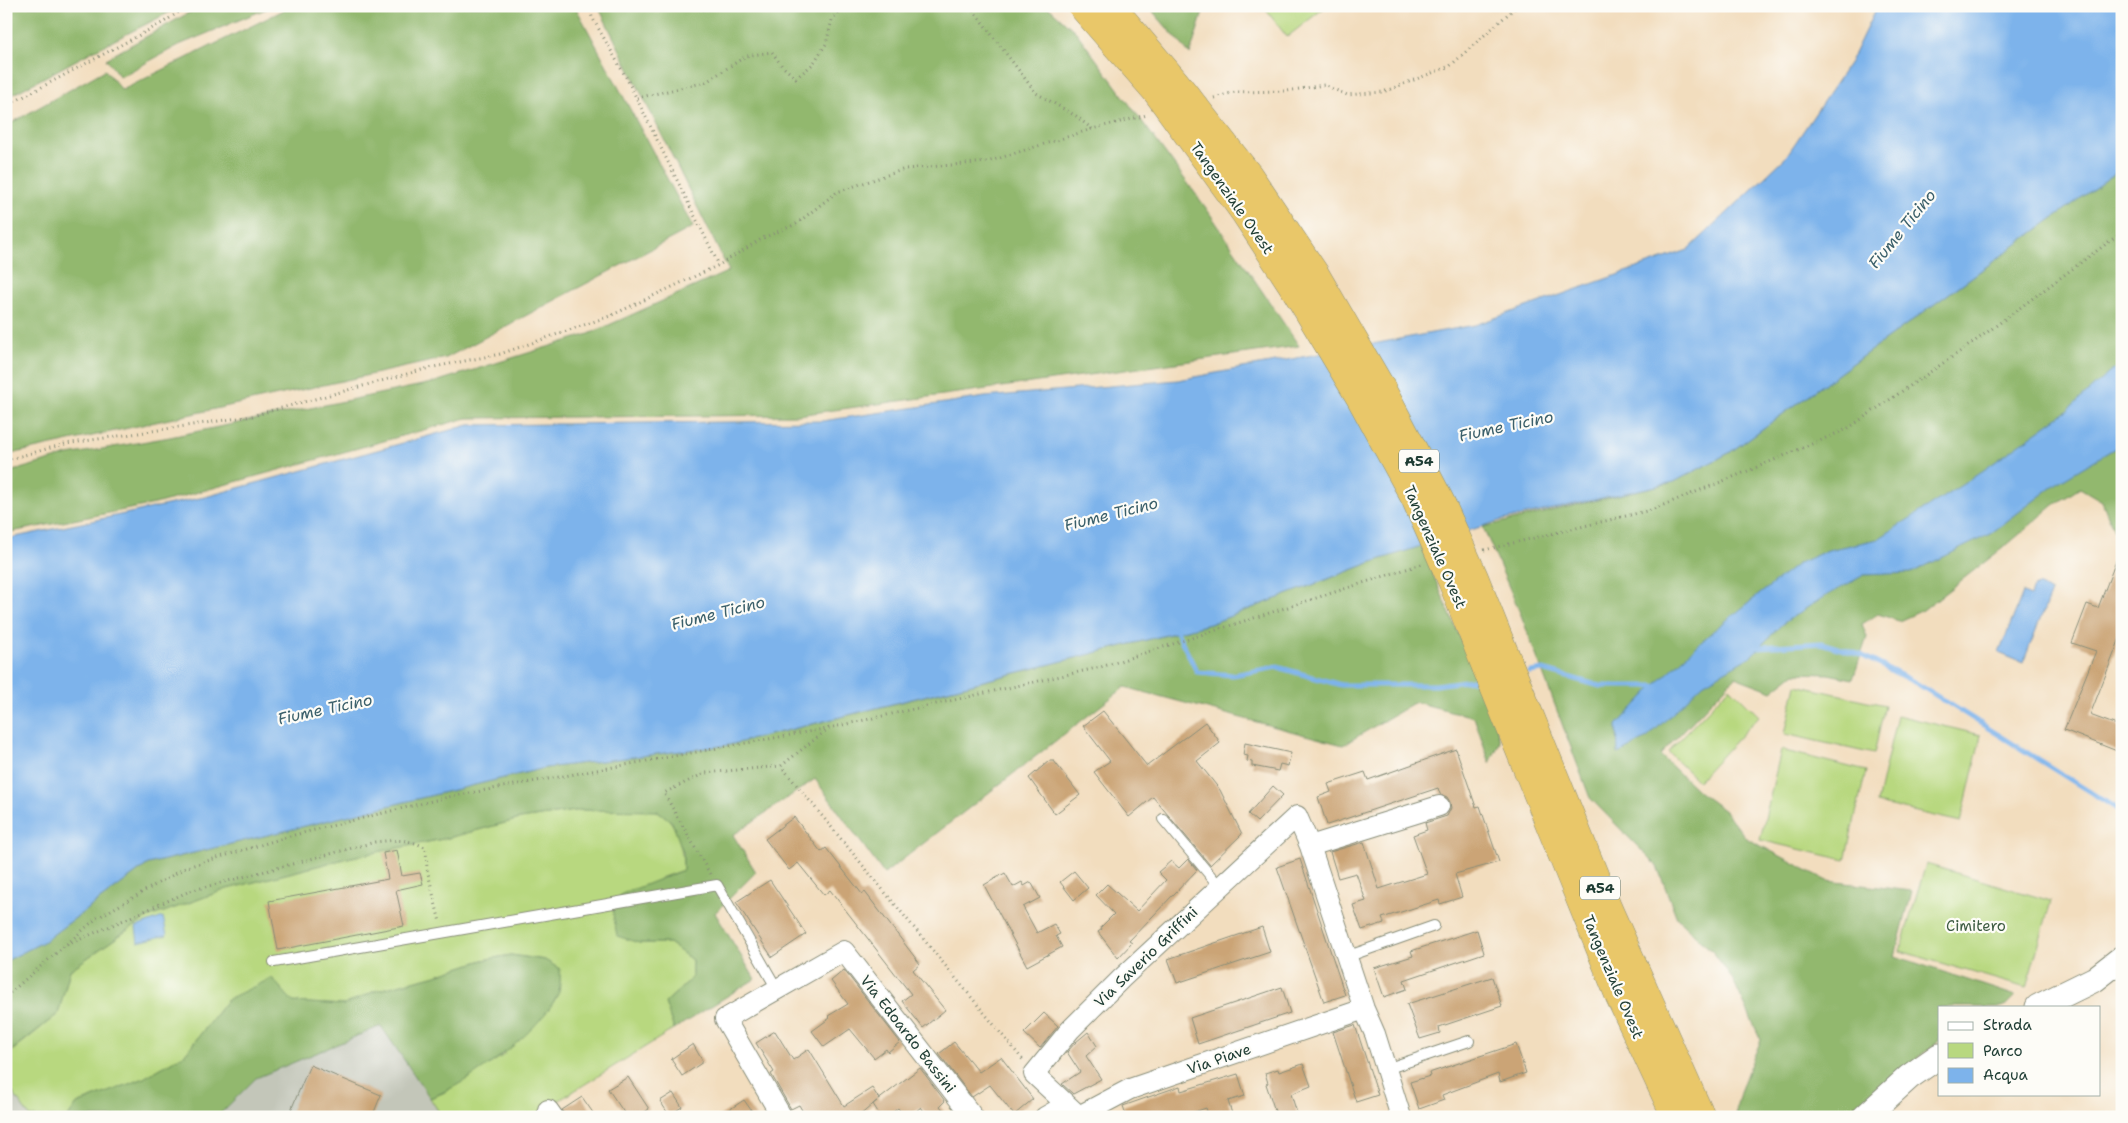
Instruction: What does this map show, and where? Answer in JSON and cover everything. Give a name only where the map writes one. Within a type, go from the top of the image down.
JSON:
[{"type":"highway","name":"Tangenziale Ovest","points":[[1082,6],[1168,107],[1245,213],[1295,289],[1361,399],[1415,498],[1452,581],[1496,662],[1701,1117]]},
{"type":"highway","name":"Tangenziale Ovest","points":[[1111,6],[1175,82],[1249,176],[1315,274],[1379,384],[1441,503],[1474,577],[1496,662],[1631,1022],[1676,1117]]},
{"type":"highway","points":[[1631,1022],[1667,1117]]},
{"type":"highway","points":[[1658,1024],[1711,1117]]},
{"type":"street","points":[[1401,1117],[1375,1034],[1346,957],[1310,846],[1439,806]]},
{"type":"street","name":"Via Saverio Griffini","points":[[1034,1074],[1070,1030],[1219,886],[1297,816],[1310,846]]},
{"type":"street","name":"Via Edoardo Bassini","points":[[777,989],[844,951],[973,1117]]},
{"type":"street","points":[[2039,1006],[2095,979],[2122,958]]},
{"type":"street","points":[[777,989],[726,1019],[782,1117]]},
{"type":"street","name":"Via Piave","points":[[1045,1117],[1075,1113],[1130,1089],[1364,1009]]},
{"type":"street","points":[[1865,1117],[1909,1077],[1938,1057]]},
{"type":"street","points":[[1034,1074],[1075,1113]]},
{"type":"lane","points":[[1163,819],[1219,886]]},
{"type":"lane","points":[[274,962],[717,885],[777,989]]},
{"type":"lane","points":[[1346,957],[1434,926]]},
{"type":"lane","points":[[1386,1068],[1469,1041]]},
{"type":"path","points":[[6,106],[164,22],[188,6]]},
{"type":"path","points":[[588,6],[592,17],[637,98],[719,264]]},
{"type":"path","points":[[694,6],[705,10],[726,6]]},
{"type":"path","points":[[637,98],[706,82],[746,56],[772,52],[782,66],[796,78],[813,64],[826,44],[832,20],[843,6]]},
{"type":"path","points":[[970,6],[1036,93],[1076,116],[1092,129]]},
{"type":"path","points":[[1207,100],[1236,92],[1287,91],[1324,85],[1347,95],[1383,92],[1450,66],[1517,6]]},
{"type":"path","points":[[6,460],[65,444],[252,416],[429,368],[500,354],[610,316],[719,264],[763,238],[796,224],[838,192],[905,169],[987,162],[1092,129],[1149,114]]},
{"type":"path","points":[[1476,552],[1651,510],[1847,429],[1974,342],[2122,232]]},
{"type":"path","points":[[6,996],[97,918],[187,868],[290,836],[448,797],[829,728],[1101,667],[1408,567],[1428,563]]},
{"type":"path","points":[[717,885],[664,793],[705,773],[781,766],[829,728]]},
{"type":"path","points":[[781,766],[1034,1074]]},
{"type":"path","points":[[64,946],[190,892],[376,842],[399,839],[416,842],[426,848],[428,869],[442,933]]},
{"type":"shaded area","points":[[381,1026],[442,1117],[217,1117],[256,1078]]},
{"type":"shaded area","points":[[6,1083],[30,1117],[6,1117]]},
{"type":"green space","points":[[6,6],[182,6],[6,98]]},
{"type":"green space","points":[[201,6],[273,6],[179,45],[120,77],[106,59]]},
{"type":"green space","points":[[292,6],[575,6],[693,227],[446,358],[6,455],[6,126],[105,70],[122,90]]},
{"type":"green space","points":[[598,6],[1047,6],[1076,32],[1206,208],[1299,346],[798,415],[467,418],[155,504],[6,533],[6,473],[68,455],[170,437],[432,383],[589,334],[729,271]]},
{"type":"green space","points":[[1148,6],[1205,6],[1190,54]]},
{"type":"green space","points":[[1263,6],[1323,6],[1324,8],[1287,37]]},
{"type":"green space","points":[[2122,171],[2122,525],[2114,531],[2102,501],[2080,488],[2054,505],[2008,544],[1923,610],[1899,621],[1878,614],[1862,624],[1867,637],[1853,679],[1828,674],[1795,673],[1772,691],[1735,677],[1660,755],[1699,792],[1725,811],[1746,838],[1828,881],[1912,891],[1895,956],[2016,996],[2004,1006],[1938,1006],[1938,1042],[1842,1117],[1737,1117],[1736,1110],[1741,1090],[1761,1040],[1732,978],[1714,953],[1677,918],[1657,866],[1590,798],[1521,615],[1483,527],[1674,482],[1729,453],[2114,174]]},
{"type":"green space","points":[[1421,546],[1494,717],[1500,742],[1490,763],[1474,717],[1415,702],[1343,745],[1125,687],[884,874],[815,779],[733,835],[756,872],[715,913],[755,979],[674,1029],[665,1003],[692,978],[692,960],[669,943],[639,943],[617,936],[612,908],[622,894],[683,870],[683,852],[672,822],[658,811],[582,810],[520,819],[448,838],[352,857],[227,889],[147,918],[70,970],[58,1014],[6,1055],[6,961],[43,942],[148,864],[545,768],[729,745],[1210,624],[1375,561]]},
{"type":"green space","points":[[1796,685],[1885,705],[1874,754],[1785,734]]},
{"type":"green space","points":[[1730,687],[1759,716],[1698,781],[1668,752]]},
{"type":"green space","points":[[1897,715],[1981,735],[1961,822],[1877,803]]},
{"type":"green space","points":[[1781,750],[1866,771],[1845,860],[1760,840]]},
{"type":"green space","points":[[582,810],[654,811],[659,812],[671,823],[681,846],[683,870],[660,878],[639,943],[669,943],[692,960],[692,978],[665,1003],[674,1029],[532,1117],[442,1117],[430,1098],[443,1093],[504,1055],[545,960],[511,955],[483,960],[433,976],[375,991],[344,1005],[228,999],[185,1054],[142,1079],[77,1104],[68,1117],[30,1117],[6,1083],[6,1056],[58,1014],[70,970],[147,918],[227,889],[352,857],[448,838],[520,819]]},
{"type":"green space","name":"Cimitero","points":[[1926,864],[2051,901],[2026,988],[1900,951]]},
{"type":"green space","points":[[511,955],[545,960],[560,969],[559,992],[537,1023],[503,1054],[464,1081],[430,1098],[381,1026],[256,1078],[217,1117],[68,1117],[77,1104],[142,1079],[185,1054],[228,999],[272,978],[293,1002],[344,1005],[375,991],[433,976],[483,960]]},
{"type":"water","name":"Fiume Ticino","points":[[1877,6],[2122,6],[2122,166],[2114,174],[1729,453],[1674,482],[1499,521],[1375,561],[1210,624],[729,745],[545,768],[148,864],[43,942],[6,961],[6,539],[205,497],[469,425],[822,421],[985,397],[1178,380],[1475,325],[1688,250],[1785,158],[1850,62]]},
{"type":"water","points":[[2122,365],[2122,436],[2117,447],[2060,481],[1990,534],[1911,573],[1864,575],[1819,600],[1782,624],[1751,656],[1703,684],[1647,738],[1618,754],[1617,725],[1654,686],[1713,631],[1799,563],[1828,550],[1878,539],[1971,479],[2068,410],[2110,372]]},
{"type":"water","points":[[2038,585],[2051,592],[2023,663],[1999,653],[2023,593],[2031,596],[2034,587]]},
{"type":"water","points":[[163,917],[167,935],[138,942],[136,927]]},
{"type":"building","points":[[2121,548],[2122,633],[2090,715],[2122,727],[2122,753],[2064,730],[2096,651],[2072,643],[2087,604],[2098,608]]},
{"type":"building","points":[[1103,711],[1147,766],[1205,722],[1217,738],[1220,743],[1197,761],[1220,790],[1242,834],[1210,865],[1153,797],[1129,817],[1094,772],[1110,761],[1083,726]]},
{"type":"building","points":[[1245,743],[1291,753],[1288,766],[1280,764],[1278,771],[1252,766],[1252,762],[1247,761],[1248,756],[1243,755]]},
{"type":"building","points":[[1456,749],[1476,807],[1480,806],[1499,862],[1455,874],[1462,897],[1440,904],[1439,900],[1382,918],[1384,923],[1362,930],[1353,905],[1366,901],[1356,873],[1338,878],[1330,852],[1364,842],[1379,889],[1427,874],[1413,835],[1427,830],[1425,823],[1447,816],[1451,808],[1450,802],[1447,797],[1440,794],[1438,788],[1327,825],[1318,797],[1331,792],[1328,784],[1365,772],[1368,780]]},
{"type":"building","points":[[1049,761],[1054,761],[1080,795],[1055,814],[1029,778]]},
{"type":"building","points":[[1273,786],[1283,795],[1257,822],[1248,814]]},
{"type":"building","points":[[794,817],[821,852],[826,848],[862,894],[865,892],[920,964],[913,970],[945,1010],[923,1028],[902,1001],[911,994],[830,890],[824,895],[798,863],[789,870],[765,839]]},
{"type":"building","points":[[397,850],[402,876],[420,873],[423,884],[396,890],[404,926],[278,950],[269,901],[388,879],[383,853]]},
{"type":"building","points":[[1188,859],[1197,870],[1129,941],[1132,943],[1118,958],[1098,932],[1114,914],[1096,895],[1107,884],[1137,911],[1166,880],[1158,872],[1171,861],[1179,868]]},
{"type":"building","points":[[1300,859],[1345,995],[1324,1002],[1277,867]]},
{"type":"building","points":[[1074,871],[1088,888],[1074,900],[1060,882]]},
{"type":"building","points":[[1005,873],[1013,887],[1022,882],[1024,886],[1031,882],[1040,898],[1023,907],[1037,933],[1054,924],[1060,934],[1056,936],[1062,947],[1027,966],[984,885]]},
{"type":"building","points":[[770,880],[806,934],[772,957],[736,902]]},
{"type":"building","points":[[1262,927],[1270,952],[1177,983],[1168,959]]},
{"type":"building","points":[[1477,930],[1484,953],[1404,980],[1407,989],[1384,997],[1374,968],[1413,956],[1411,951]]},
{"type":"building","points":[[844,970],[900,1042],[888,1052],[886,1049],[874,1058],[850,1029],[824,1047],[812,1031],[830,1018],[828,1016],[848,1004],[831,981]]},
{"type":"building","points":[[1492,977],[1502,1006],[1439,1027],[1440,1033],[1420,1039],[1407,1004]]},
{"type":"building","points":[[1282,987],[1290,1013],[1198,1044],[1190,1018]]},
{"type":"building","points":[[1044,1013],[1058,1026],[1040,1048],[1024,1033]]},
{"type":"building","points":[[1355,1025],[1378,1095],[1356,1102],[1333,1032]]},
{"type":"building","points":[[775,1031],[793,1060],[809,1049],[844,1106],[872,1088],[879,1099],[858,1117],[806,1117],[799,1105],[791,1109],[771,1074],[774,1072],[756,1043]]},
{"type":"building","points":[[1088,1032],[1097,1046],[1086,1056],[1101,1079],[1073,1094],[1062,1084],[1080,1072],[1067,1052]]},
{"type":"building","points":[[954,1042],[979,1072],[1001,1057],[1033,1099],[1014,1115],[990,1085],[972,1097],[939,1054]]},
{"type":"building","points":[[693,1044],[703,1062],[682,1076],[671,1059]]},
{"type":"building","points":[[1516,1044],[1526,1073],[1500,1082],[1498,1074],[1442,1095],[1444,1100],[1419,1109],[1410,1082],[1430,1076],[1429,1073]]},
{"type":"building","points":[[1303,1064],[1311,1086],[1291,1094],[1297,1113],[1287,1117],[1277,1117],[1266,1084],[1268,1083],[1265,1073],[1278,1069],[1279,1072]]},
{"type":"building","points":[[310,1065],[381,1095],[372,1117],[288,1117]]},
{"type":"building","points":[[920,1068],[945,1101],[940,1106],[944,1111],[937,1117],[928,1117],[921,1107],[909,1117],[905,1117],[898,1108],[887,1117],[881,1117],[873,1104]]},
{"type":"building","points":[[1238,1074],[1245,1096],[1228,1101],[1233,1117],[1209,1117],[1206,1108],[1180,1117],[1127,1117],[1123,1106],[1180,1086],[1181,1091]]},
{"type":"building","points":[[628,1077],[649,1109],[638,1117],[627,1117],[608,1089]]},
{"type":"building","points":[[673,1093],[682,1107],[669,1115],[660,1101]]},
{"type":"building","points":[[582,1097],[596,1117],[565,1117],[562,1110]]},
{"type":"building","points":[[744,1100],[756,1117],[718,1117]]},
{"type":"waterway","points":[[1177,632],[1197,672],[1233,675],[1277,667],[1341,685],[1436,685],[1480,679]]},
{"type":"waterway","points":[[1759,647],[1821,643],[1861,655],[1916,683],[2122,812]]},
{"type":"waterway","points":[[1530,672],[1543,670],[1600,686],[1654,686]]}]
